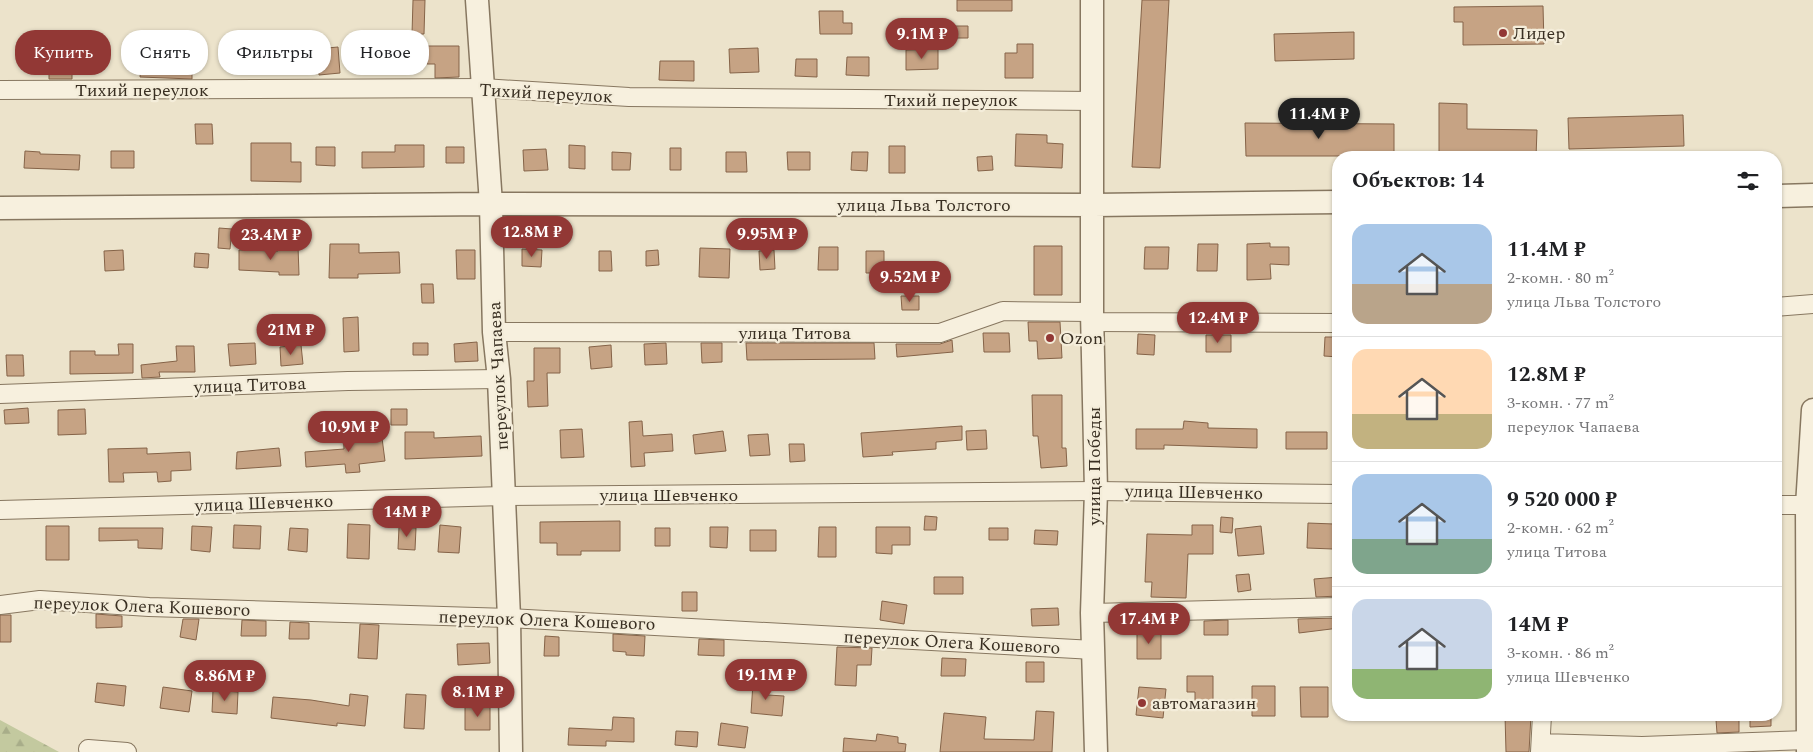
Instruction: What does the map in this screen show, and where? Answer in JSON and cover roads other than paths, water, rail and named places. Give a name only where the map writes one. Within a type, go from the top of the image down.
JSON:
[{"type":"street","name":"переулок Чапаева","points":[[477,0],[491,204],[494,332],[499,379],[509,618],[511,752]]},
{"type":"street","name":"улица Победы","points":[[1092,0],[1094,205],[1092,317],[1096,491],[1092,612],[1096,752]]},
{"type":"street","name":"Тихий переулок","points":[[0,90],[483,88],[629,97],[1093,101]]},
{"type":"street","points":[[1782,196],[1813,196]]},
{"type":"street","name":"улица Льва Толстого","points":[[0,208],[491,204],[1094,205],[1332,202]]},
{"type":"street","points":[[1782,306],[1813,304]]},
{"type":"street","name":"улица Титова","points":[[494,332],[940,334],[1003,311],[1092,317],[1332,323]]},
{"type":"street","name":"улица Титова","points":[[0,394],[348,381],[499,379]]},
{"type":"street","points":[[1542,721],[1541,748],[1642,749],[1808,746],[1810,506],[1813,410]]},
{"type":"street","name":"улица Шевченко","points":[[0,510],[504,496],[1096,491],[1332,494]]},
{"type":"street","points":[[1782,505],[1810,506]]},
{"type":"street","name":"переулок Олега Кошевого","points":[[0,605],[40,600],[149,607],[509,618],[1094,650]]},
{"type":"street","points":[[1092,612],[1332,607]]},
{"type":"street","points":[[88,749],[127,752]]},
{"type":"place","name":"Лидер","points":[[1503,33]]},
{"type":"place","name":"Ozon","points":[[1050,338]]},
{"type":"place","name":"автомагазин","points":[[1142,703]]}]
